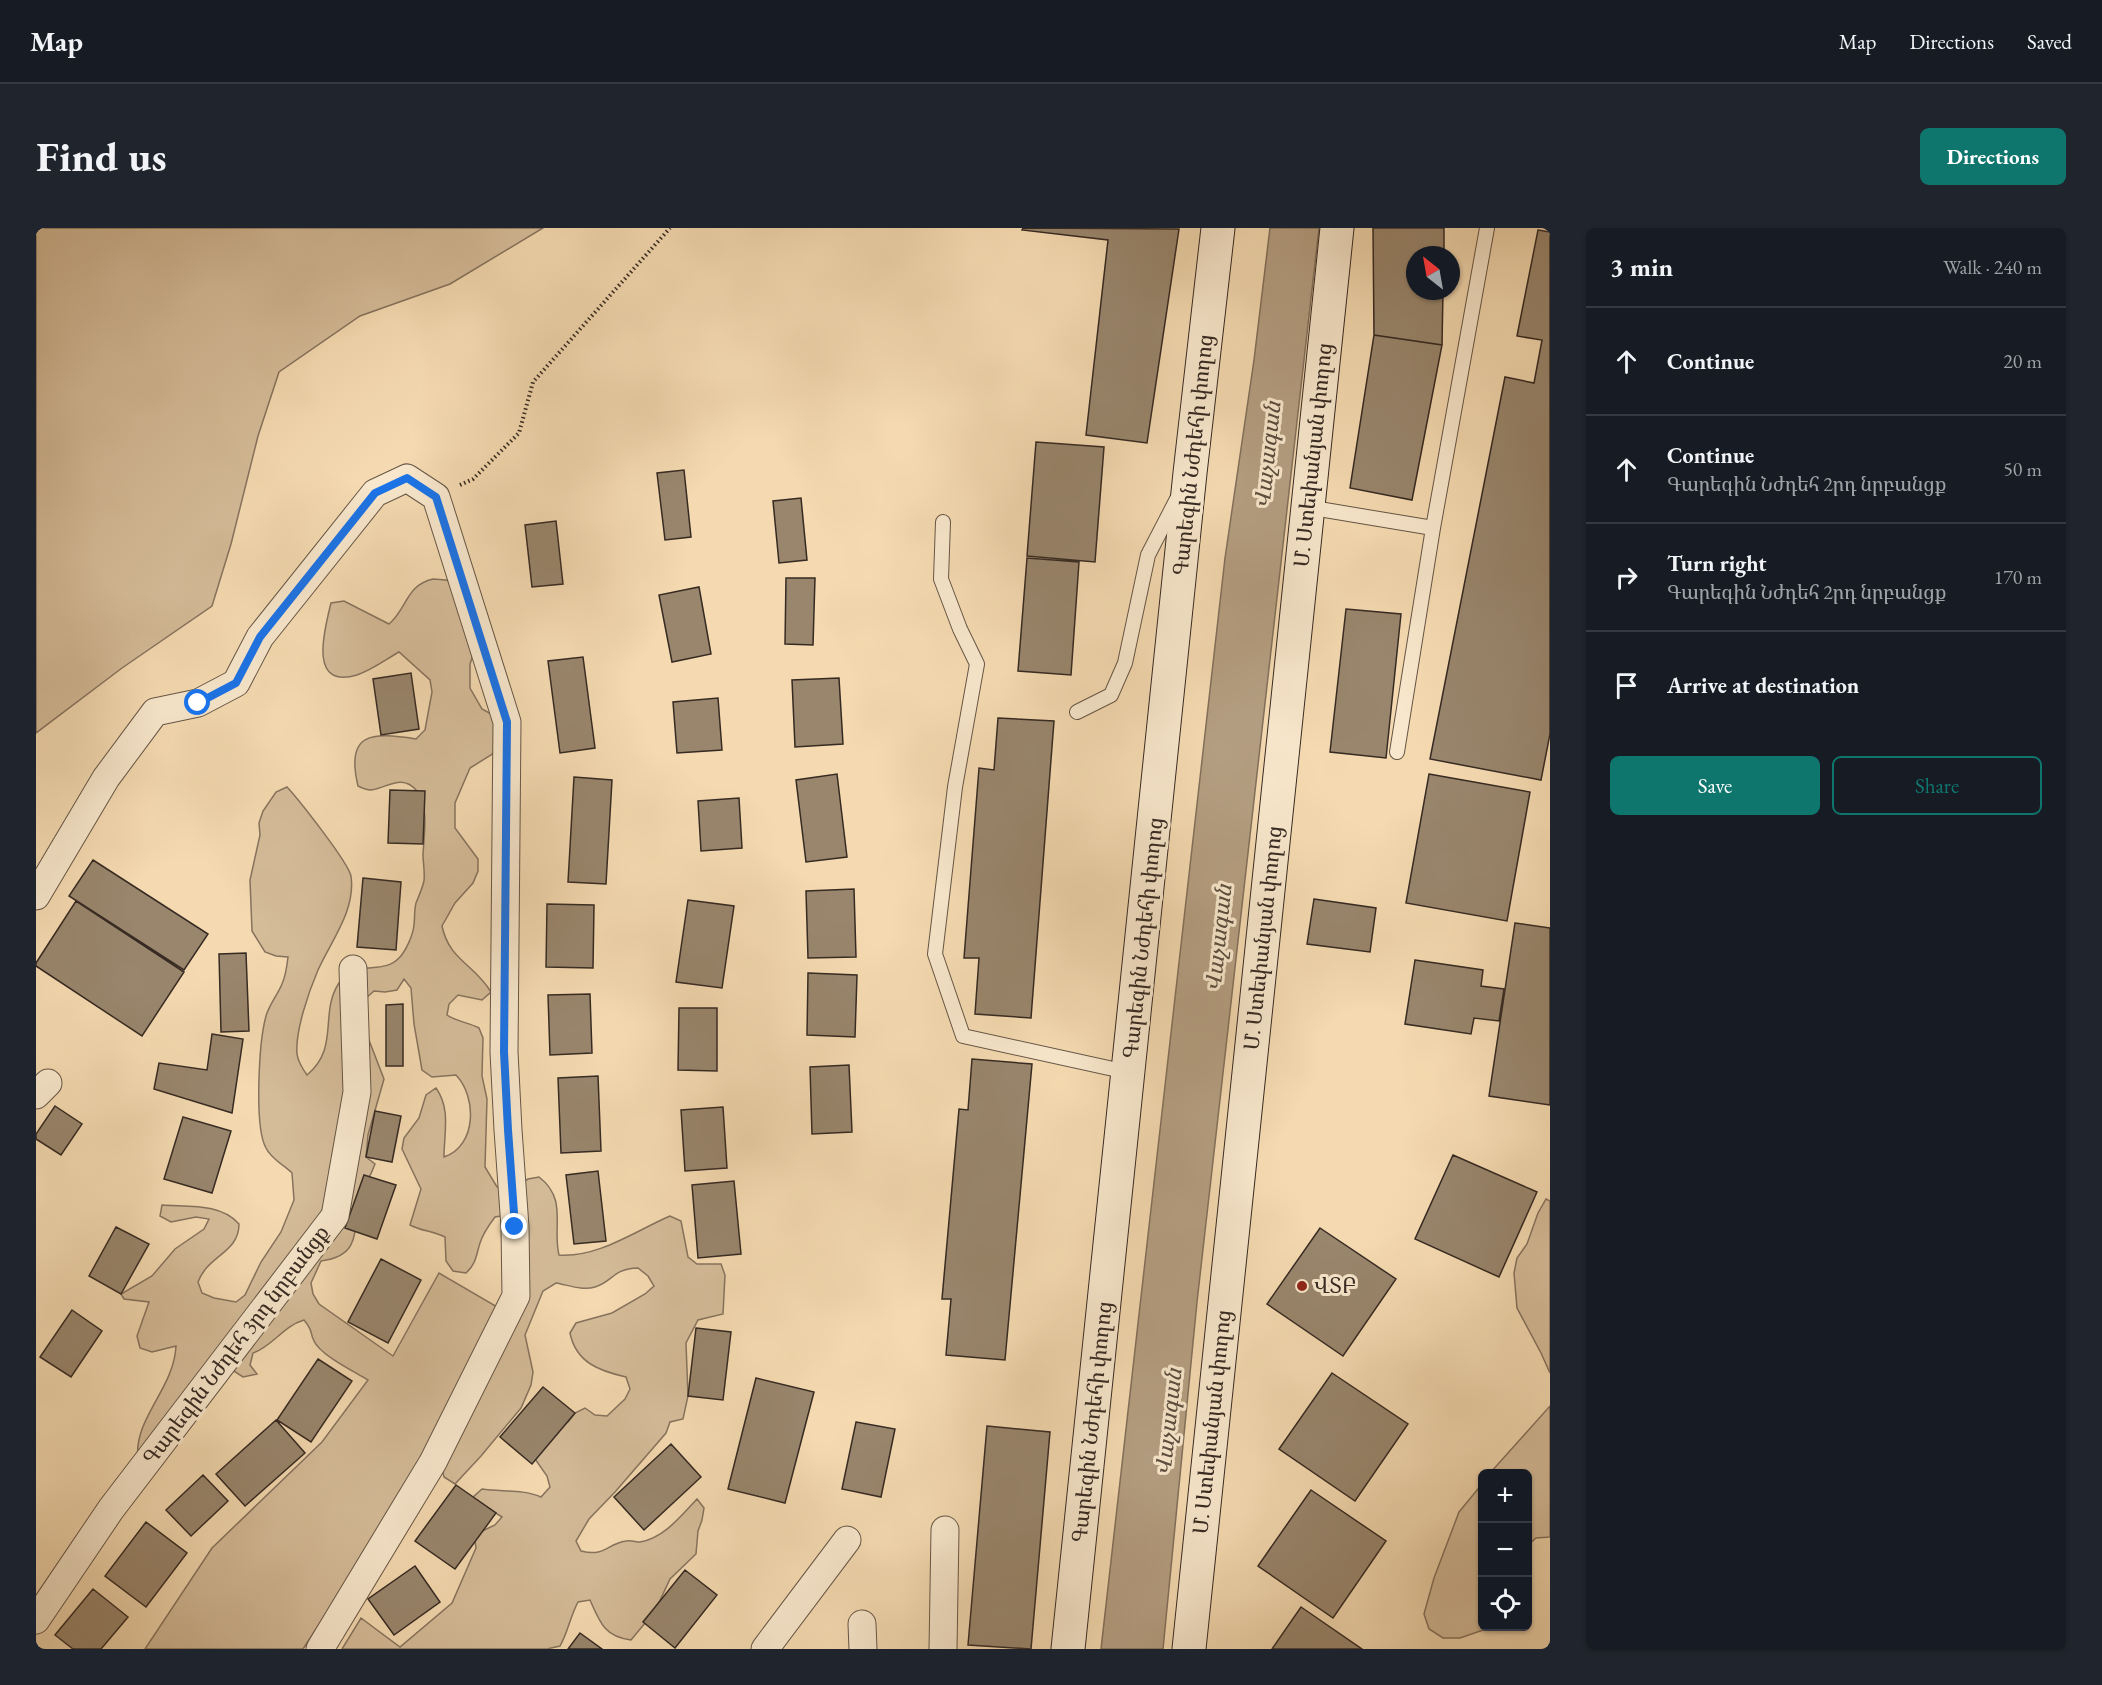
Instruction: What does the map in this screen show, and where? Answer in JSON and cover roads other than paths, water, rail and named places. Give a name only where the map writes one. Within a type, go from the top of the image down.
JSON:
[{"type":"street","name":"Գարեգին Նժդեհի փողոց","points":[[1068,1649],[1130,1073],[1190,473],[1218,228]]},
{"type":"street","name":"Մ․ Ստեփանյան փողոց","points":[[1189,1649],[1337,228]]},
{"type":"street","points":[[36,896],[106,778],[155,712],[198,703],[236,683],[260,637],[375,493],[407,478],[436,497],[507,722],[504,1052],[515,1227],[516,1296],[433,1462],[320,1649]]},
{"type":"street","name":"Գարեգին Նժդեհ 3րդ նրբանցք","points":[[36,1620],[111,1509],[335,1216],[357,1092],[353,969]]},
{"type":"street","points":[[944,1649],[945,1530]]},
{"type":"street","points":[[765,1649],[847,1540]]},
{"type":"lane","points":[[1397,752],[1433,528],[1487,228]]},
{"type":"lane","points":[[1077,712],[1111,695],[1125,663],[1148,555],[1190,473]]},
{"type":"lane","points":[[1307,507],[1433,528]]},
{"type":"lane","points":[[943,522],[941,579],[960,629],[977,664],[955,787],[935,954],[963,1036],[1130,1073]]},
{"type":"water","name":"Վաչագան","points":[[1270,228],[1319,228],[1197,1302],[1163,1649],[1101,1649],[1225,558],[1254,360]]},
{"type":"place","name":"ՎՏԲ","points":[[1302,1286]]}]
